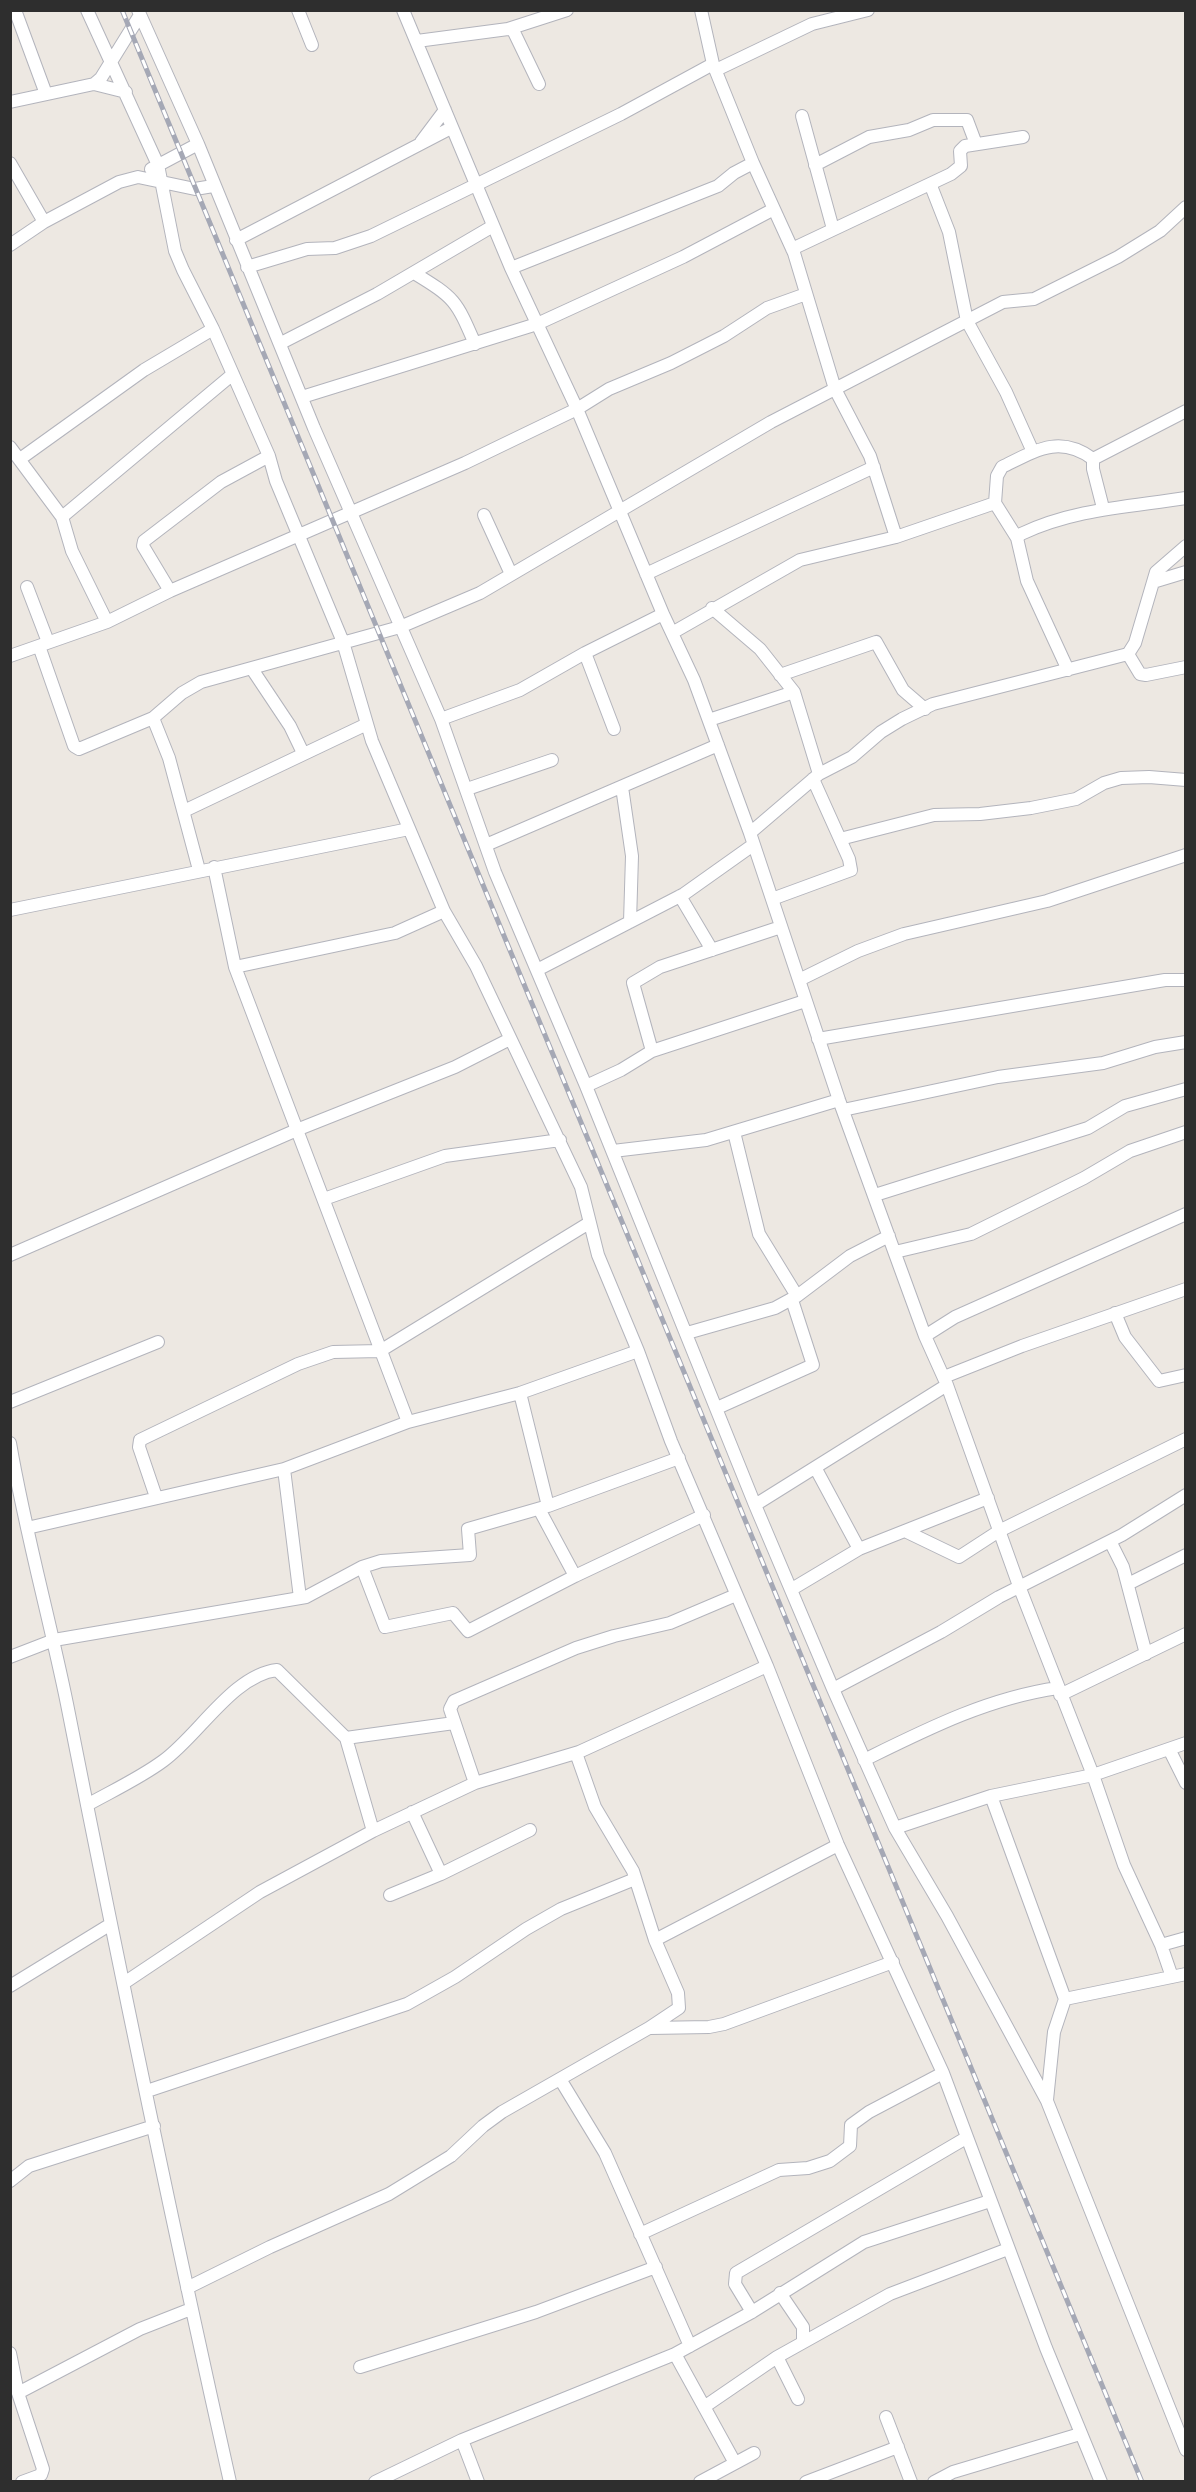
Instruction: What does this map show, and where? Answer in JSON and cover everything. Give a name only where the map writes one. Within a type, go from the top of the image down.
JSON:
[{"type":"street","points":[[15,10],[46,94]]},
{"type":"street","points":[[87,10],[112,60],[158,165],[175,251],[213,329],[269,456],[276,481],[343,642],[367,724],[410,829],[444,911],[476,966],[581,1187],[598,1255],[679,1458],[767,1666],[838,1845],[943,2073],[1080,2434],[1101,2481]]},
{"type":"street","points":[[298,10],[312,45]]},
{"type":"street","points":[[403,10],[511,268],[578,409],[663,614],[694,680],[752,839],[841,1105],[925,1336],[945,1381],[1019,1586],[1093,1775],[1124,1866],[1161,1945],[1173,1977]]},
{"type":"street","points":[[417,41],[512,28],[567,10]]},
{"type":"street","points":[[701,10],[715,67],[753,163],[792,249],[835,389],[874,467],[896,537]]},
{"type":"street","points":[[247,267],[307,249],[335,248],[371,236],[715,67],[812,24],[868,10]]},
{"type":"street","points":[[94,84],[101,78],[139,13]]},
{"type":"street","points":[[139,13],[198,144],[247,267],[441,719],[486,845],[613,1151],[755,1505],[833,1689],[895,1828],[947,1916],[1047,2101],[1185,2450]]},
{"type":"street","points":[[512,28],[540,84]]},
{"type":"street","points":[[10,102],[94,84],[126,92]]},
{"type":"street","points":[[419,144],[445,110]]},
{"type":"street","points":[[802,116],[833,229]]},
{"type":"street","points":[[815,165],[869,137],[909,130],[933,120],[967,120],[976,144]]},
{"type":"street","points":[[236,240],[451,128]]},
{"type":"street","points":[[792,249],[931,186],[958,170],[961,165],[961,148],[1023,137]]},
{"type":"street","points":[[10,245],[44,222],[104,189],[138,177],[198,144]]},
{"type":"street","points":[[10,163],[44,222]]},
{"type":"street","points":[[511,268],[718,186],[734,173],[753,163]]},
{"type":"street","points":[[138,177],[195,189],[213,186]]},
{"type":"street","points":[[931,186],[949,232],[967,321],[1006,392],[1033,452]]},
{"type":"street","points":[[27,587],[74,746],[85,747],[153,718],[191,687],[400,627],[480,593],[658,487],[835,389],[1003,302],[1034,299],[1118,257],[1160,231],[1185,207]]},
{"type":"street","points":[[302,397],[537,324],[672,262],[774,209]]},
{"type":"street","points":[[281,343],[414,273],[494,226]]},
{"type":"street","points":[[414,273],[448,293],[459,306],[475,344]]},
{"type":"street","points":[[10,656],[107,622],[170,591],[465,463],[578,409],[609,389],[671,363],[724,336],[767,308],[806,294]]},
{"type":"street","points":[[20,459],[144,370],[213,329]]},
{"type":"street","points":[[62,517],[233,374]]},
{"type":"street","points":[[1093,459],[1135,439],[1174,414],[1185,411]]},
{"type":"street","points":[[1068,670],[1027,581],[1017,538],[995,503],[998,471],[1051,445],[1070,446],[1093,459]]},
{"type":"street","points":[[10,447],[62,517],[72,551],[107,622]]},
{"type":"street","points":[[170,591],[143,546],[144,541],[221,482],[269,456]]},
{"type":"street","points":[[1093,459],[1103,508]]},
{"type":"street","points":[[646,574],[874,467]]},
{"type":"street","points":[[1017,538],[1021,534],[1066,515],[1185,498]]},
{"type":"street","points":[[672,633],[712,608],[800,560],[896,537],[995,503]]},
{"type":"street","points":[[484,515],[512,574]]},
{"type":"street","points":[[537,970],[680,896],[752,839],[816,776],[852,758],[881,732],[902,719],[925,708],[1128,654],[1135,643],[1153,582],[1163,564],[1185,546]]},
{"type":"street","points":[[1153,582],[1185,572]]},
{"type":"street","points":[[712,608],[746,635],[794,692],[816,776],[849,859],[851,870],[772,899]]},
{"type":"street","points":[[441,719],[520,690],[585,653],[663,614]]},
{"type":"street","points":[[780,675],[876,642],[903,690],[925,708]]},
{"type":"street","points":[[585,653],[614,729]]},
{"type":"street","points":[[1128,654],[1140,674],[1146,675],[1185,667]]},
{"type":"street","points":[[252,669],[290,726],[303,753]]},
{"type":"street","points":[[709,720],[794,692]]},
{"type":"street","points":[[153,718],[167,750],[199,870]]},
{"type":"street","points":[[184,812],[367,724]]},
{"type":"street","points":[[486,845],[718,746]]},
{"type":"street","points":[[467,789],[552,760]]},
{"type":"street","points":[[840,839],[934,815],[980,814],[1076,799],[1104,783],[1121,778],[1149,777],[1185,780]]},
{"type":"street","points":[[622,787],[632,856],[630,922]]},
{"type":"street","points":[[10,910],[410,829]]},
{"type":"street","points":[[799,980],[858,951],[904,934],[1047,901],[1185,856]]},
{"type":"street","points":[[214,867],[235,966],[259,1035],[299,1129],[408,1422]]},
{"type":"street","points":[[680,896],[712,950]]},
{"type":"street","points":[[235,966],[395,933],[444,911]]},
{"type":"street","points":[[651,1051],[633,983],[660,967],[781,927]]},
{"type":"street","points":[[818,1039],[1165,980],[1185,980]]},
{"type":"street","points":[[586,1086],[621,1070],[651,1051],[805,1001]]},
{"type":"street","points":[[10,1255],[299,1129],[455,1067],[510,1040]]},
{"type":"street","points":[[613,1151],[706,1140],[841,1105],[998,1077],[1103,1063],[1155,1047],[1185,1042]]},
{"type":"street","points":[[875,1195],[1088,1128],[1125,1106],[1185,1089]]},
{"type":"street","points":[[717,1408],[813,1365],[794,1298],[759,1233],[734,1132]]},
{"type":"street","points":[[895,1252],[979,1231],[1084,1178],[1130,1151],[1185,1132]]},
{"type":"street","points":[[324,1199],[445,1156],[560,1140]]},
{"type":"street","points":[[925,1336],[956,1317],[1185,1214]]},
{"type":"street","points":[[156,1497],[138,1447],[140,1440],[298,1364],[333,1352],[380,1351],[589,1223]]},
{"type":"street","points":[[687,1334],[775,1308],[794,1298],[850,1256],[889,1236]]},
{"type":"street","points":[[755,1505],[816,1469],[945,1381],[1115,1313],[1185,1289]]},
{"type":"street","points":[[1115,1313],[1125,1337],[1159,1381],[1185,1375]]},
{"type":"street","points":[[10,1402],[158,1342]]},
{"type":"street","points":[[27,1528],[284,1469],[408,1422],[520,1393],[638,1351]]},
{"type":"street","points":[[520,1393],[544,1507],[575,1575]]},
{"type":"street","points":[[905,1531],[959,1557],[999,1531],[1185,1439]]},
{"type":"street","points":[[10,1443],[15,1503],[27,1528],[54,1640],[191,2309],[230,2481]]},
{"type":"street","points":[[10,1657],[54,1640],[300,1598],[362,1567],[381,1561],[470,1555],[468,1529],[544,1507],[679,1458]]},
{"type":"street","points":[[284,1469],[300,1598]]},
{"type":"street","points":[[816,1469],[860,1549]]},
{"type":"street","points":[[833,1689],[941,1632],[1019,1586],[1110,1541],[1185,1495]]},
{"type":"street","points":[[792,1589],[860,1549],[988,1498]]},
{"type":"street","points":[[362,1567],[385,1627],[453,1613],[468,1631],[575,1575],[704,1515]]},
{"type":"street","points":[[1110,1541],[1128,1584],[1146,1654]]},
{"type":"street","points":[[1128,1584],[1185,1556]]},
{"type":"street","points":[[475,1783],[450,1709],[454,1701],[576,1648],[614,1636],[670,1623],[736,1595]]},
{"type":"street","points":[[864,1760],[989,1703],[1027,1693],[1059,1692],[1146,1654],[1185,1634]]},
{"type":"street","points":[[124,1983],[260,1892],[373,1831],[475,1783],[576,1753],[767,1666]]},
{"type":"street","points":[[87,1804],[162,1762],[196,1734],[225,1701],[241,1687],[267,1671],[277,1670],[346,1738],[373,1831]]},
{"type":"street","points":[[346,1738],[454,1723]]},
{"type":"street","points":[[895,1828],[991,1796],[1093,1775],[1185,1743]]},
{"type":"street","points":[[1169,1749],[1185,1783]]},
{"type":"street","points":[[187,2288],[270,2247],[389,2194],[451,2156],[483,2126],[502,2112],[649,2028],[679,2008],[681,2003],[655,1940],[635,1879],[618,1842],[595,1807],[576,1753]]},
{"type":"street","points":[[991,1796],[1065,1999],[1054,2032],[1047,2101]]},
{"type":"street","points":[[412,1812],[441,1874]]},
{"type":"street","points":[[390,1895],[441,1874],[530,1830]]},
{"type":"street","points":[[655,1940],[838,1845]]},
{"type":"street","points":[[147,2091],[407,2004],[455,1977],[526,1929],[561,1909],[635,1879]]},
{"type":"street","points":[[10,1986],[111,1924]]},
{"type":"street","points":[[1161,1945],[1185,1938]]},
{"type":"street","points":[[649,2028],[709,2027],[724,2024],[893,1962]]},
{"type":"street","points":[[1065,1999],[1185,1974]]},
{"type":"street","points":[[640,2234],[779,2170],[808,2169],[830,2161],[850,2146],[851,2125],[869,2112],[943,2073]]},
{"type":"street","points":[[560,2079],[604,2153],[690,2346]]},
{"type":"street","points":[[10,2181],[29,2166],[154,2126]]},
{"type":"street","points":[[752,2312],[734,2278],[744,2267],[966,2138]]},
{"type":"street","points":[[375,2481],[462,2440],[675,2354],[752,2312],[864,2242],[990,2201]]},
{"type":"street","points":[[704,2407],[777,2357],[890,2294],[1008,2248]]},
{"type":"street","points":[[360,2367],[536,2312],[656,2267]]},
{"type":"street","points":[[780,2293],[803,2327],[803,2342]]},
{"type":"street","points":[[16,2396],[140,2329],[191,2309]]},
{"type":"street","points":[[803,2327],[821,2331]]},
{"type":"street","points":[[10,2353],[16,2396],[43,2469],[40,2475],[22,2481]]},
{"type":"street","points":[[675,2354],[735,2463]]},
{"type":"street","points":[[777,2357],[798,2399]]},
{"type":"street","points":[[886,2416],[911,2481]]},
{"type":"street","points":[[934,2481],[961,2470],[1080,2434]]},
{"type":"street","points":[[462,2440],[478,2481]]},
{"type":"street","points":[[806,2481],[898,2447]]},
{"type":"street","points":[[700,2481],[754,2453]]},
{"type":"railway","points":[[122,10],[1142,2482]]}]
